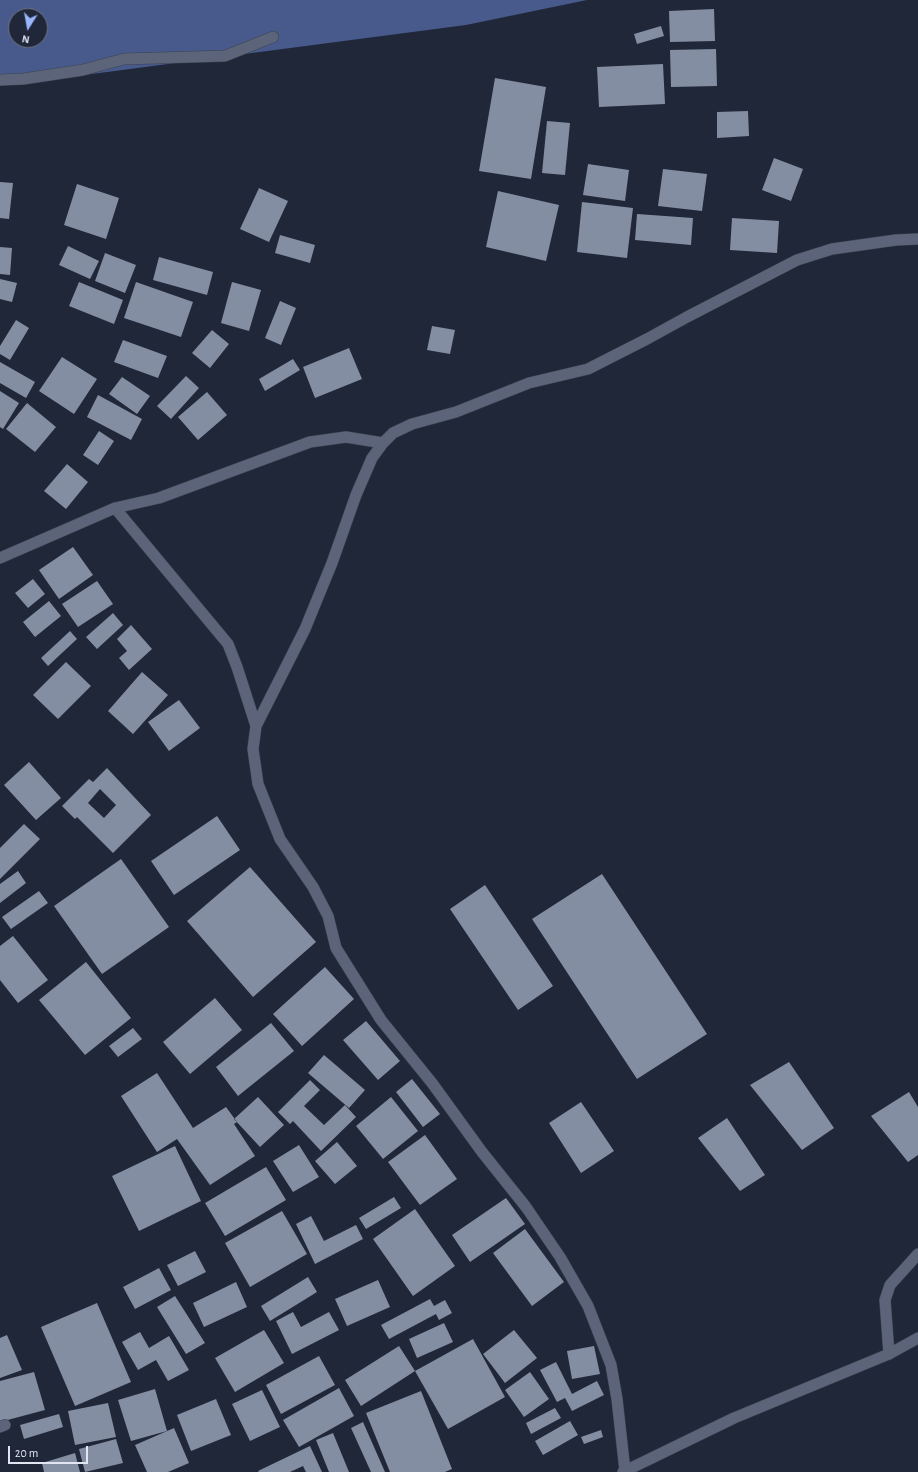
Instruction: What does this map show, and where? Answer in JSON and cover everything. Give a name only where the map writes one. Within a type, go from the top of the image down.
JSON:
[{"type":"street","points":[[0,80],[23,79],[83,70],[124,59],[225,56],[272,37]]},
{"type":"street","points":[[918,239],[896,240],[832,249],[797,260],[588,369],[528,384],[456,412],[412,424],[394,433],[383,443],[372,458],[356,495],[332,563],[305,629],[256,726],[253,749],[258,784],[280,839],[313,887],[328,916],[336,948],[381,1020],[432,1083],[482,1152],[526,1207],[560,1257],[588,1306],[611,1365],[617,1399],[624,1472],[734,1418],[889,1354],[918,1338]]},
{"type":"street","points":[[0,558],[115,508],[159,498],[310,442],[346,437],[383,443]]},
{"type":"street","points":[[115,508],[228,644],[256,726]]},
{"type":"street","points":[[889,1354],[885,1300],[890,1284],[918,1254]]},
{"type":"shaded area","points":[[0,0],[587,0],[466,25],[0,86]]},
{"type":"building","points":[[714,9],[715,41],[670,42],[669,11]]},
{"type":"building","points":[[661,26],[664,36],[637,44],[634,34]]},
{"type":"building","points":[[716,49],[717,86],[671,87],[670,50]]},
{"type":"building","points":[[663,64],[665,104],[599,107],[597,67]]},
{"type":"building","points":[[495,78],[546,87],[531,179],[479,171]]},
{"type":"building","points":[[748,111],[749,136],[717,138],[717,112]]},
{"type":"building","points":[[547,121],[570,123],[565,175],[542,173]]},
{"type":"building","points":[[774,158],[803,169],[791,201],[762,190]]},
{"type":"building","points":[[588,164],[629,170],[625,201],[583,195]]},
{"type":"building","points":[[663,169],[707,174],[702,211],[658,206]]},
{"type":"building","points":[[0,182],[13,183],[9,219],[0,218]]},
{"type":"building","points":[[77,184],[119,198],[106,239],[64,225]]},
{"type":"building","points":[[259,188],[288,201],[269,242],[240,229]]},
{"type":"building","points":[[498,191],[559,205],[546,261],[486,247]]},
{"type":"building","points":[[582,202],[633,208],[627,258],[577,252]]},
{"type":"building","points":[[637,214],[693,218],[691,245],[635,240]]},
{"type":"building","points":[[732,218],[779,221],[777,253],[730,250]]},
{"type":"building","points":[[280,235],[315,245],[310,263],[275,253]]},
{"type":"building","points":[[68,246],[99,261],[90,279],[59,265]]},
{"type":"building","points":[[0,247],[12,248],[10,275],[0,274]]},
{"type":"building","points":[[105,253],[136,265],[125,293],[95,281]]},
{"type":"building","points":[[159,257],[213,272],[207,295],[153,280]]},
{"type":"building","points":[[0,279],[17,283],[12,302],[0,299]]},
{"type":"building","points":[[79,282],[123,300],[114,324],[69,306]]},
{"type":"building","points":[[136,282],[193,302],[181,337],[124,318]]},
{"type":"building","points":[[232,282],[261,290],[249,331],[221,323]]},
{"type":"building","points":[[280,301],[296,308],[281,345],[265,338]]},
{"type":"building","points":[[16,320],[29,328],[10,360],[0,354],[0,346]]},
{"type":"building","points":[[432,326],[455,330],[450,354],[427,350]]},
{"type":"building","points":[[212,330],[229,344],[210,368],[192,353]]},
{"type":"building","points":[[123,340],[167,356],[158,378],[114,362]]},
{"type":"building","points":[[349,348],[362,379],[315,398],[303,367]]},
{"type":"building","points":[[62,357],[97,379],[74,414],[39,391]]},
{"type":"building","points":[[293,359],[300,370],[265,391],[259,379]]},
{"type":"building","points":[[0,362],[35,382],[26,398],[0,383]]},
{"type":"building","points":[[186,376],[199,388],[171,419],[157,406]]},
{"type":"building","points":[[122,377],[150,396],[137,414],[109,394]]},
{"type":"building","points":[[0,391],[19,403],[3,429],[0,427]]},
{"type":"building","points":[[207,392],[227,415],[198,440],[178,417]]},
{"type":"building","points":[[98,395],[142,419],[131,440],[87,417]]},
{"type":"building","points":[[27,403],[56,427],[35,452],[6,429]]},
{"type":"building","points":[[99,431],[114,441],[98,465],[83,455]]},
{"type":"building","points":[[67,464],[88,482],[66,509],[44,491]]},
{"type":"building","points":[[73,547],[93,575],[59,599],[39,570]]},
{"type":"building","points":[[33,579],[45,594],[28,608],[15,593]]},
{"type":"building","points":[[97,581],[113,604],[78,627],[62,604]]},
{"type":"building","points":[[49,601],[61,616],[35,637],[23,622]]},
{"type":"building","points":[[113,613],[123,625],[97,649],[86,637]]},
{"type":"building","points":[[131,625],[152,649],[129,670],[119,658],[127,651],[117,639]]},
{"type":"building","points":[[70,631],[77,639],[48,666],[41,658]]},
{"type":"building","points":[[66,662],[91,686],[58,719],[33,695]]},
{"type":"building","points":[[142,672],[168,695],[133,734],[108,711]]},
{"type":"building","points":[[179,700],[200,728],[169,751],[148,722]]},
{"type":"building","points":[[29,762],[61,798],[36,820],[4,785]]},
{"type":"building","points":[[107,768],[151,815],[113,853],[77,817],[75,819],[62,806],[89,779],[93,782]],"holes":[[[100,789],[116,805],[104,818],[88,803]]]},
{"type":"building","points":[[217,816],[240,850],[174,895],[151,861]]},
{"type":"building","points":[[24,824],[40,839],[0,879],[0,848]]},
{"type":"building","points":[[121,859],[169,927],[102,974],[54,906]]},
{"type":"building","points":[[250,867],[316,942],[253,997],[187,921]]},
{"type":"building","points":[[18,871],[26,883],[0,903],[0,884]]},
{"type":"building","points":[[602,874],[707,1034],[637,1079],[532,919]]},
{"type":"building","points":[[485,885],[553,986],[518,1010],[450,909]]},
{"type":"building","points":[[39,891],[48,903],[11,929],[2,917]]},
{"type":"building","points":[[13,936],[48,980],[18,1003],[0,980],[0,946]]},
{"type":"building","points":[[86,962],[131,1018],[85,1055],[39,1000]]},
{"type":"building","points":[[325,967],[354,999],[302,1046],[273,1014]]},
{"type":"building","points":[[215,998],[242,1030],[190,1074],[163,1042]]},
{"type":"building","points":[[366,1021],[400,1061],[378,1080],[343,1040]]},
{"type":"building","points":[[271,1023],[294,1051],[238,1096],[216,1067]]},
{"type":"building","points":[[133,1028],[142,1039],[118,1057],[109,1046]]},
{"type":"building","points":[[324,1055],[365,1090],[349,1108],[308,1073]]},
{"type":"building","points":[[789,1062],[834,1128],[802,1150],[750,1085]]},
{"type":"building","points":[[157,1073],[193,1128],[226,1107],[237,1122],[234,1124],[255,1156],[210,1185],[177,1139],[157,1152],[121,1096]]},
{"type":"building","points":[[412,1079],[440,1114],[423,1127],[396,1092]]},
{"type":"building","points":[[310,1080],[320,1090],[304,1106],[324,1125],[345,1105],[356,1117],[321,1151],[293,1121],[290,1124],[278,1112]]},
{"type":"building","points":[[909,1092],[918,1107],[918,1155],[908,1162],[871,1116]]},
{"type":"building","points":[[258,1097],[284,1125],[260,1147],[234,1119]]},
{"type":"building","points":[[391,1097],[418,1131],[383,1159],[356,1126]]},
{"type":"building","points":[[581,1102],[614,1151],[581,1173],[549,1123]]},
{"type":"building","points":[[727,1118],[765,1175],[740,1191],[698,1138]]},
{"type":"building","points":[[425,1135],[457,1179],[420,1205],[388,1162]]},
{"type":"building","points":[[337,1142],[357,1166],[335,1184],[315,1161]]},
{"type":"building","points":[[299,1145],[319,1177],[293,1192],[273,1161]]},
{"type":"building","points":[[175,1146],[201,1201],[139,1231],[112,1176]]},
{"type":"building","points":[[266,1167],[286,1200],[225,1236],[205,1203]]},
{"type":"building","points":[[394,1197],[401,1208],[366,1229],[359,1218]]},
{"type":"building","points":[[506,1198],[525,1224],[470,1262],[452,1235]]},
{"type":"building","points":[[415,1209],[455,1266],[413,1296],[373,1239]]},
{"type":"building","points":[[282,1211],[307,1254],[250,1287],[225,1243]]},
{"type":"building","points":[[311,1216],[324,1241],[356,1225],[363,1239],[315,1264],[296,1224]]},
{"type":"building","points":[[525,1229],[564,1282],[532,1306],[493,1253]]},
{"type":"building","points":[[195,1251],[206,1272],[178,1286],[167,1265]]},
{"type":"building","points":[[159,1268],[171,1290],[135,1309],[123,1287]]},
{"type":"building","points":[[308,1277],[317,1292],[270,1321],[261,1306]]},
{"type":"building","points":[[378,1280],[390,1307],[347,1326],[335,1299]]},
{"type":"building","points":[[236,1282],[247,1307],[204,1327],[193,1303]]},
{"type":"building","points":[[175,1296],[205,1343],[186,1354],[157,1307]]},
{"type":"building","points":[[430,1299],[434,1306],[445,1300],[452,1313],[439,1320],[436,1314],[389,1339],[381,1325]]},
{"type":"building","points":[[97,1303],[131,1382],[75,1406],[41,1327]]},
{"type":"building","points":[[293,1312],[301,1327],[329,1312],[339,1330],[292,1354],[276,1321]]},
{"type":"building","points":[[444,1323],[453,1342],[417,1358],[409,1339]]},
{"type":"building","points":[[264,1330],[284,1363],[235,1392],[215,1358]]},
{"type":"building","points":[[514,1330],[537,1358],[505,1383],[483,1354]]},
{"type":"building","points":[[140,1332],[149,1348],[169,1336],[189,1370],[168,1381],[156,1360],[138,1370],[122,1342]]},
{"type":"building","points":[[7,1335],[22,1370],[0,1378],[0,1338]]},
{"type":"building","points":[[473,1339],[505,1397],[448,1429],[415,1371]]},
{"type":"building","points":[[399,1346],[415,1371],[361,1406],[345,1380]]},
{"type":"building","points":[[594,1346],[600,1374],[572,1379],[567,1351]]},
{"type":"building","points":[[319,1356],[335,1385],[281,1414],[266,1385]]},
{"type":"building","points":[[556,1362],[572,1394],[597,1381],[604,1395],[572,1411],[565,1398],[557,1402],[540,1370]]},
{"type":"building","points":[[34,1372],[45,1410],[0,1422],[0,1381]]},
{"type":"building","points":[[530,1372],[549,1399],[524,1417],[505,1390]]},
{"type":"building","points":[[339,1388],[354,1416],[299,1447],[283,1420]]},
{"type":"building","points":[[155,1389],[167,1431],[131,1441],[118,1400]]},
{"type":"building","points":[[262,1390],[280,1427],[250,1441],[232,1404]]},
{"type":"building","points":[[421,1391],[452,1469],[445,1472],[390,1472],[366,1413]]},
{"type":"building","points":[[216,1399],[231,1435],[191,1451],[177,1415]]},
{"type":"building","points":[[108,1403],[116,1437],[75,1445],[68,1411]]},
{"type":"building","points":[[555,1408],[561,1418],[531,1434],[526,1423]]},
{"type":"building","points":[[59,1414],[63,1427],[24,1439],[20,1425]]},
{"type":"building","points":[[570,1421],[578,1435],[543,1455],[535,1441]]},
{"type":"building","points":[[363,1422],[385,1472],[371,1472],[351,1428]]},
{"type":"building","points":[[174,1428],[189,1463],[168,1472],[147,1472],[135,1445]]},
{"type":"building","points":[[601,1430],[603,1437],[584,1444],[581,1437]]},
{"type":"building","points":[[333,1433],[349,1472],[329,1472],[316,1440]]},
{"type":"building","points":[[116,1439],[123,1463],[85,1472],[79,1449]]},
{"type":"building","points":[[310,1446],[322,1472],[306,1472],[303,1466],[290,1472],[258,1471]]},
{"type":"building","points":[[75,1453],[80,1472],[44,1472],[42,1463]]}]
